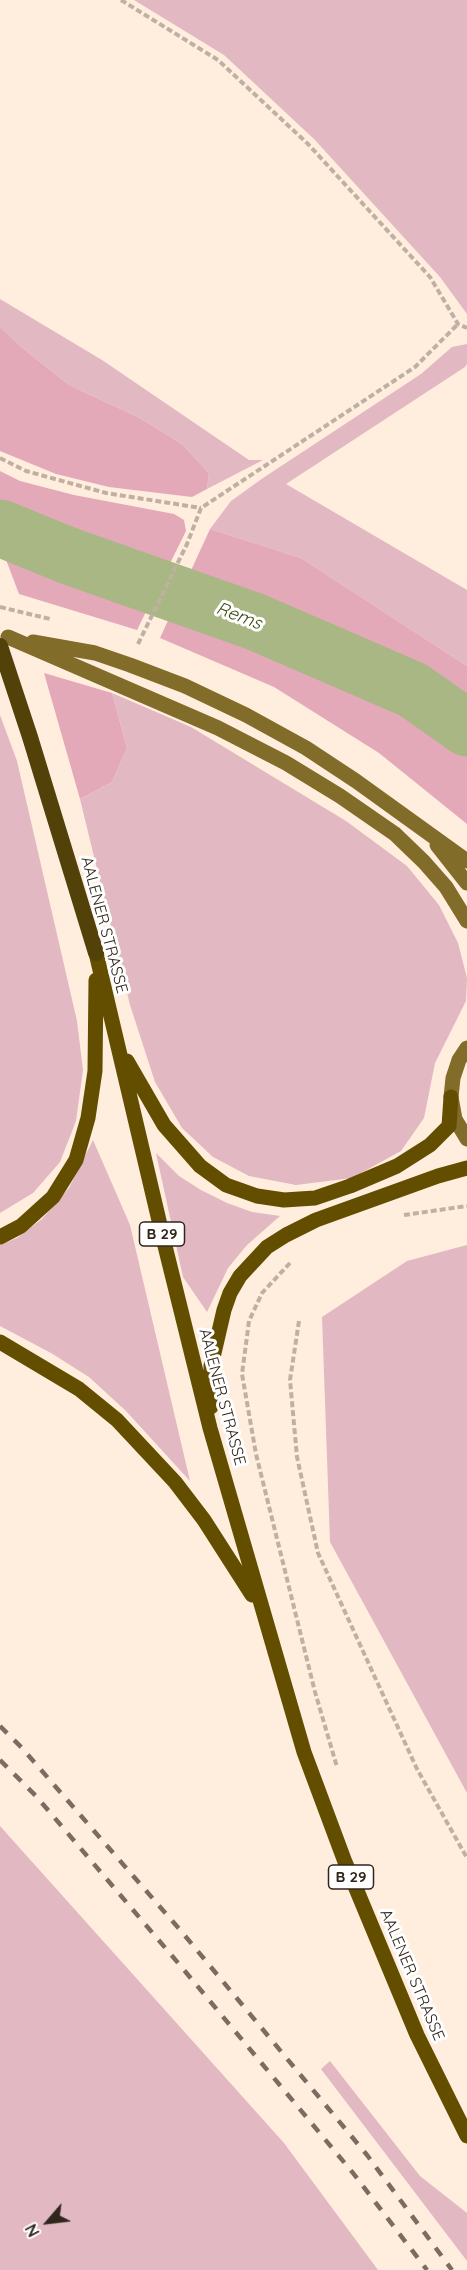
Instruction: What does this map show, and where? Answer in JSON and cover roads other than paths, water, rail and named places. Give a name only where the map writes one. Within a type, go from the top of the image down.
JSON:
[{"type":"highway","name":"AALENER STRASSE","points":[[3,640],[96,953]]},
{"type":"main road","points":[[3,640],[95,653],[185,686],[306,748],[467,861]]},
{"type":"main road","points":[[3,640],[218,728],[286,763],[340,796],[395,834],[446,887],[467,921]]},
{"type":"main road","points":[[428,833],[467,883]]},
{"type":"main road","points":[[0,1237],[21,1226],[53,1197],[76,1160],[88,1118],[95,1071],[96,953]]},
{"type":"main road","name":"AALENER STRASSE","points":[[96,953],[210,1428],[304,1752],[345,1862],[417,2034],[467,2136]]},
{"type":"main road","points":[[116,1039],[144,1095],[178,1144],[200,1166],[226,1185],[257,1196],[284,1200],[315,1198],[350,1186],[397,1166],[430,1145],[448,1126],[453,1078],[459,1060],[467,1048]]},
{"type":"main road","points":[[451,1097],[455,1119],[467,1139]]},
{"type":"main road","points":[[210,1428],[211,1366],[224,1310],[240,1276],[267,1247],[286,1234],[316,1220],[438,1176],[467,1168]]},
{"type":"main road","points":[[0,1342],[79,1389],[117,1420],[181,1489],[261,1608]]},
{"type":"waterway","name":"Rems","points":[[0,528],[69,556],[256,622],[413,690],[467,728]]},
{"type":"railway","points":[[0,1726],[22,1748],[181,1931],[367,2155],[452,2270]]},
{"type":"railway","points":[[0,1760],[36,1796],[179,1964],[353,2173],[427,2270]]}]
